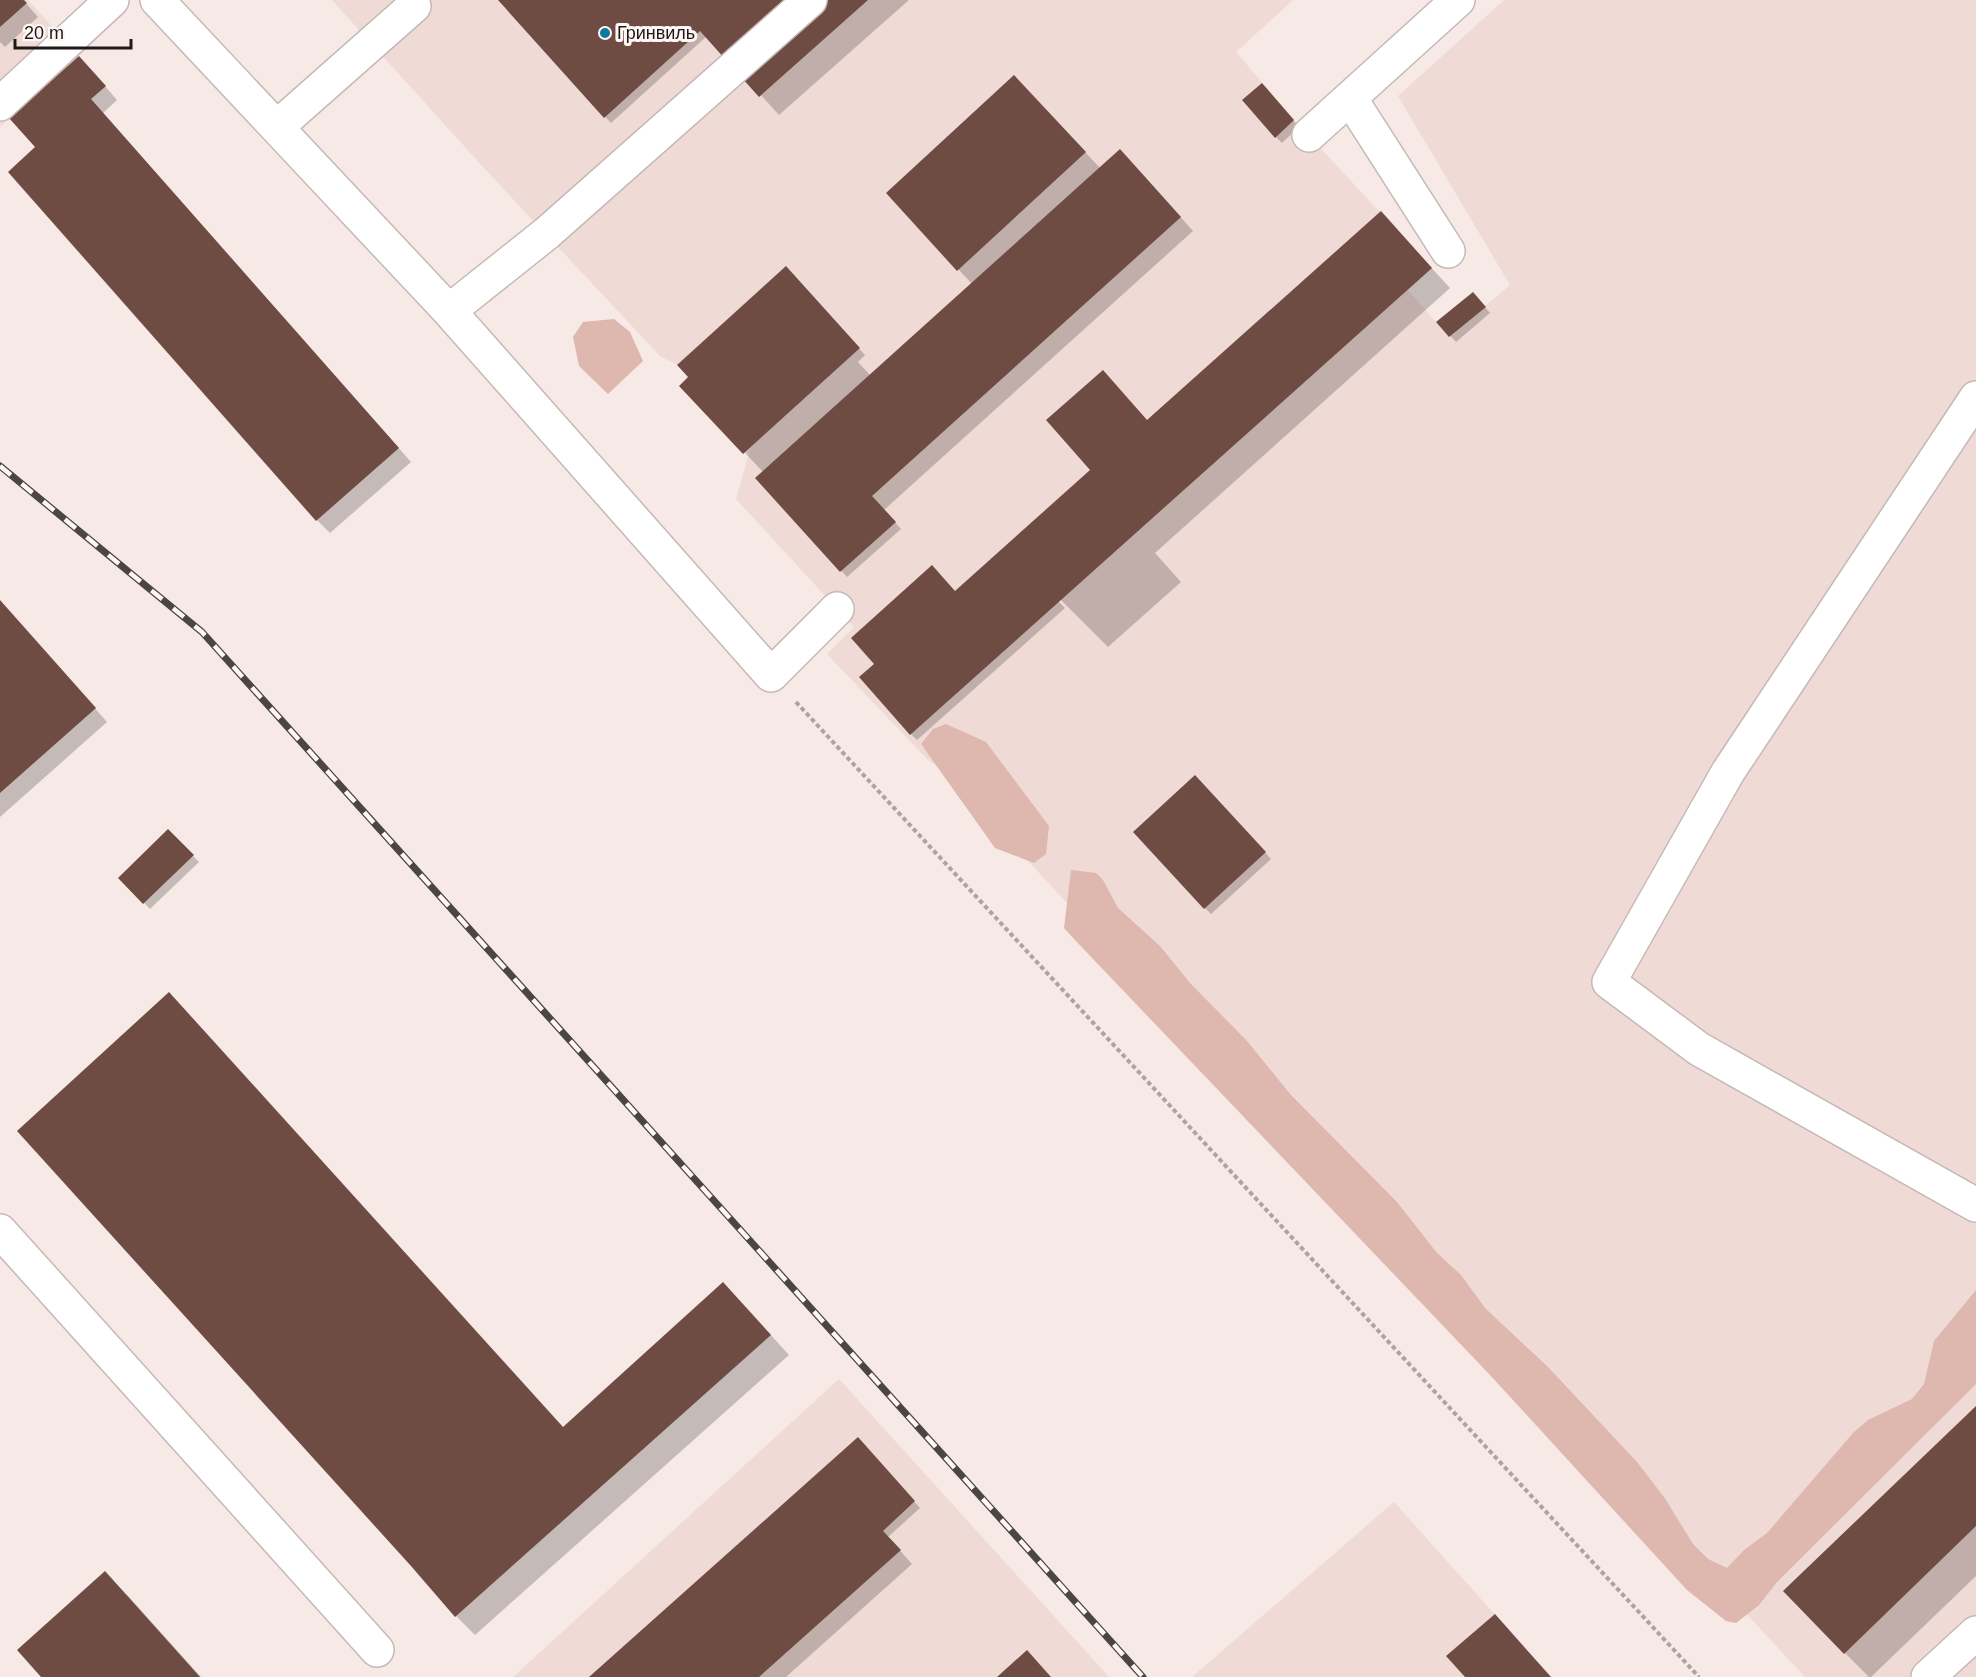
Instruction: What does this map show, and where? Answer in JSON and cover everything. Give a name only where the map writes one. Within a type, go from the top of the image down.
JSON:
[{"type":"lane","points":[[0,104],[112,0]]},
{"type":"lane","points":[[157,0],[449,311],[771,675],[837,609]]},
{"type":"lane","points":[[449,311],[547,233],[810,0]]},
{"type":"lane","points":[[1309,135],[1458,0]]},
{"type":"lane","points":[[277,127],[414,6]]},
{"type":"lane","points":[[1350,98],[1448,251]]},
{"type":"lane","points":[[1976,398],[1728,772],[1609,982],[1699,1049],[1976,1205]]},
{"type":"lane","points":[[0,1231],[377,1650]]},
{"type":"lane","points":[[1928,1677],[1976,1633]]},
{"type":"path","points":[[771,675],[1699,1677]]},
{"type":"shaded area","points":[[0,0],[28,0],[79,56],[0,127]]},
{"type":"shaded area","points":[[332,0],[1293,0],[1236,52],[1294,120],[1432,268],[1408,290],[1449,337],[1510,285],[1398,96],[1504,0],[1976,0],[1976,1677],[1805,1677],[1139,981],[948,774],[928,760],[827,654],[854,627],[736,499],[751,447],[860,348],[786,266],[677,365],[660,356],[484,168]]},
{"type":"shaded area","points":[[614,319],[630,332],[643,361],[608,394],[579,366],[573,337],[583,322]]},
{"type":"shaded area","points":[[946,724],[986,742],[1049,826],[1046,854],[1034,863],[995,848],[921,744],[933,729]]},
{"type":"shaded area","points":[[1071,870],[1096,873],[1103,880],[1118,908],[1160,946],[1190,983],[1247,1041],[1290,1094],[1397,1202],[1437,1253],[1461,1275],[1485,1308],[1548,1367],[1637,1462],[1664,1497],[1693,1544],[1708,1559],[1727,1568],[1744,1550],[1767,1533],[1853,1433],[1868,1420],[1912,1399],[1924,1384],[1934,1341],[1976,1290],[1976,1384],[1777,1582],[1759,1605],[1736,1623],[1726,1621],[1687,1590],[1490,1375],[1064,928]]},
{"type":"shaded area","points":[[839,1379],[1109,1677],[1051,1677],[1027,1650],[997,1677],[513,1677]]},
{"type":"shaded area","points":[[1394,1502],[1551,1677],[1192,1677]]},
{"type":"building","points":[[0,0],[24,0],[27,3],[0,27]]},
{"type":"building","points":[[498,0],[868,0],[759,97],[700,31],[604,118]]},
{"type":"building","points":[[79,56],[106,86],[91,99],[399,448],[316,521],[8,172],[35,147],[9,118]]},
{"type":"building","points":[[1014,75],[1086,152],[957,271],[886,193]]},
{"type":"building","points":[[1262,83],[1294,120],[1275,138],[1242,100]]},
{"type":"building","points":[[1120,149],[1181,217],[872,496],[896,522],[840,572],[755,478]]},
{"type":"building","points":[[1381,211],[1432,268],[910,735],[859,677],[874,664],[851,638],[932,565],[955,591],[1090,470],[1046,420],[1103,370],[1147,420]]},
{"type":"building","points":[[786,266],[860,348],[743,454],[679,386],[688,377],[677,365]]},
{"type":"building","points":[[1473,292],[1486,307],[1449,337],[1436,322]]},
{"type":"building","points":[[0,600],[96,708],[0,793]]},
{"type":"building","points":[[1195,775],[1266,852],[1204,909],[1133,832]]},
{"type":"building","points":[[168,829],[194,855],[143,904],[118,878]]},
{"type":"building","points":[[169,992],[563,1427],[723,1282],[771,1335],[455,1617],[17,1131]]},
{"type":"building","points":[[1976,1406],[1976,1526],[1844,1654],[1783,1591]]},
{"type":"building","points":[[858,1437],[915,1501],[883,1531],[901,1550],[759,1677],[589,1677]]},
{"type":"building","points":[[105,1571],[200,1677],[41,1677],[17,1650]]},
{"type":"building","points":[[1495,1614],[1551,1677],[1465,1677],[1446,1656]]},
{"type":"building","points":[[1027,1650],[1051,1677],[997,1677]]},
{"type":"railway","points":[[0,466],[202,632],[1143,1677]]},
{"type":"place","name":"Гринвиль","points":[[605,33]]}]
